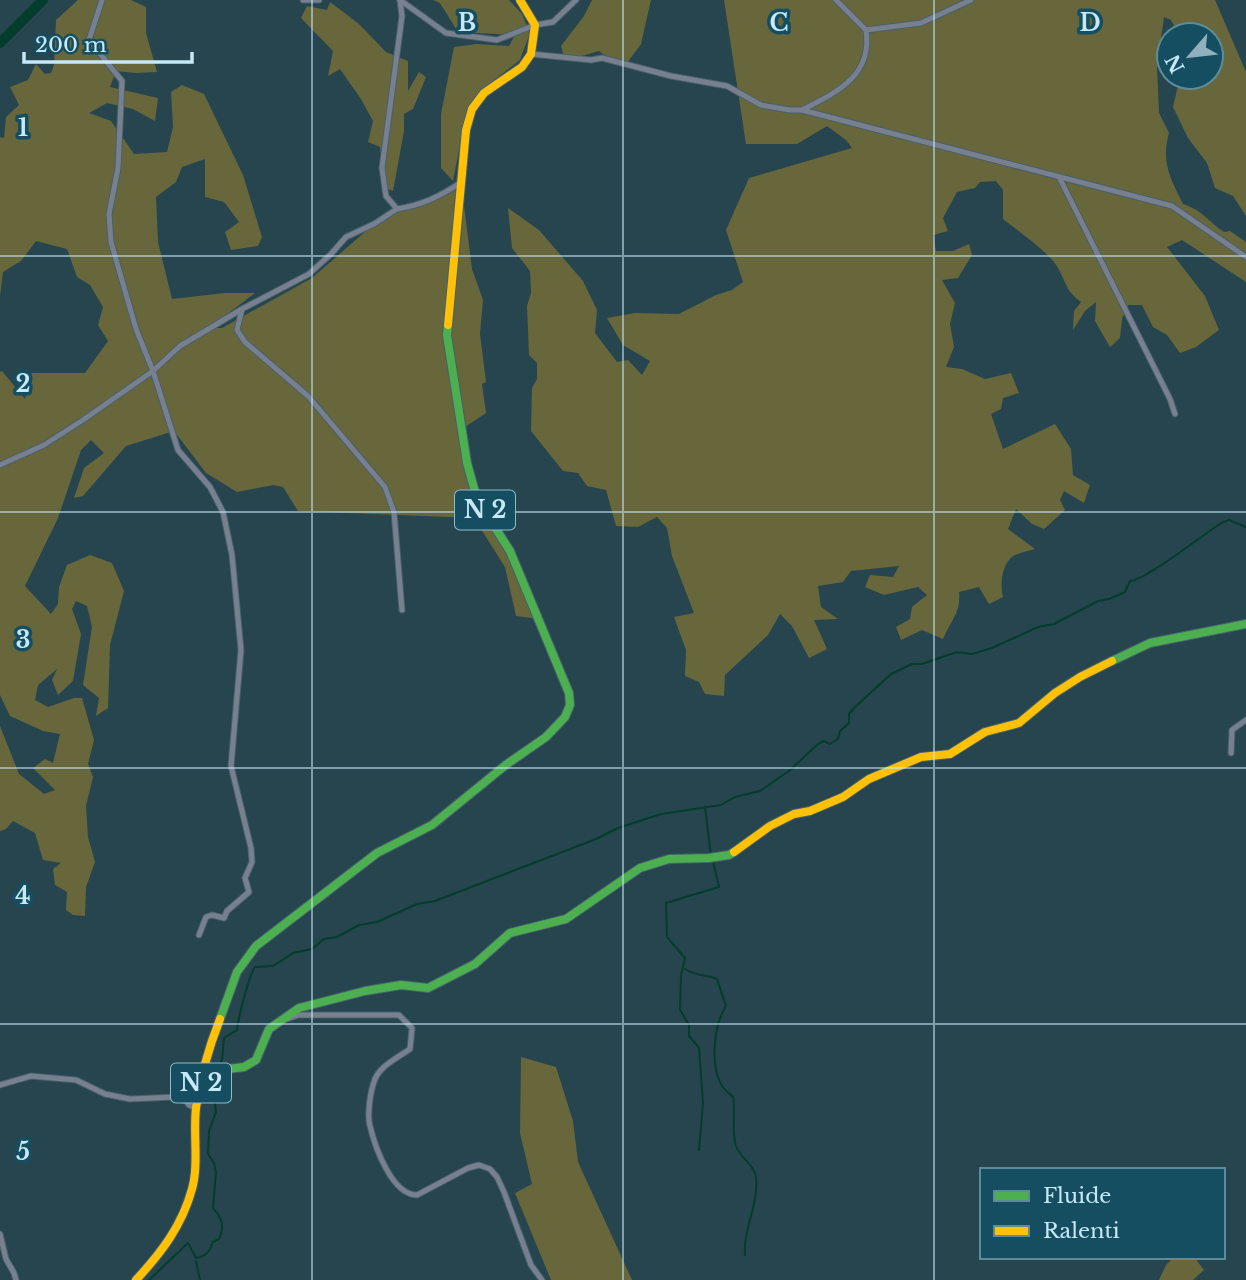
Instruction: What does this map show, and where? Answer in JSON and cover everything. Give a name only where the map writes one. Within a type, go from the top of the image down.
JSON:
[{"type":"main road","points":[[520,0],[535,25],[531,54]]},
{"type":"main road","name":"N 2","points":[[136,1280],[161,1253],[176,1230],[193,1187],[196,1108],[212,1071],[212,1040],[237,972],[256,946],[377,853],[432,825],[507,764],[546,737],[565,717],[570,705],[569,693],[526,586],[510,551],[477,499],[467,463],[447,335],[466,130],[472,109],[484,93],[522,67],[531,54]]},
{"type":"main road","points":[[212,1071],[244,1068],[256,1060],[269,1030],[299,1008],[401,985],[428,988],[475,964],[510,933],[566,919],[640,868],[669,859],[729,855],[770,825],[843,797],[869,779],[921,757],[950,754],[985,732],[1019,723],[1055,693],[1080,677],[1150,643],[1246,624]]},
{"type":"street","points":[[102,0],[89,40],[122,81],[118,167],[109,214],[111,242],[136,329],[153,371],[178,450],[210,487],[223,512],[232,555],[239,614],[241,650],[231,766],[252,862],[245,878],[248,892],[227,911],[224,918],[212,915],[205,917],[199,935]]},
{"type":"street","points":[[303,0],[319,0]]},
{"type":"street","points":[[400,0],[446,33],[497,40],[535,25],[553,22],[576,0]]},
{"type":"street","points":[[397,209],[386,196],[382,168],[402,16],[400,0]]},
{"type":"street","points":[[802,110],[840,91],[863,65],[868,43],[866,30],[836,0]]},
{"type":"street","points":[[866,30],[921,23],[971,0]]},
{"type":"street","points":[[531,54],[591,60],[602,58],[671,76],[727,86],[761,105],[802,110],[1172,206],[1246,257]]},
{"type":"street","points":[[1059,177],[1170,399],[1175,414]]},
{"type":"street","points":[[0,465],[44,445],[153,371],[180,346],[309,274],[346,237],[397,209],[438,198],[461,182]]},
{"type":"street","points":[[242,309],[237,330],[245,342],[308,396],[385,487],[394,512],[402,610]]},
{"type":"street","points":[[1231,753],[1232,730],[1246,720]]},
{"type":"street","points":[[278,1022],[298,1015],[399,1015],[412,1028],[410,1049],[387,1064],[374,1080],[369,1124],[388,1174],[403,1192],[417,1195],[468,1168],[479,1165],[490,1169],[504,1192],[531,1265],[542,1280]]},
{"type":"street","points":[[0,1085],[31,1076],[76,1080],[105,1094],[130,1099],[175,1097],[196,1108]]},
{"type":"street","points":[[0,1234],[6,1259],[16,1280]]},
{"type":"shaded area","points":[[78,0],[131,0],[146,7],[146,33],[157,72],[116,71],[110,87],[158,98],[155,121],[133,109],[107,103],[89,113],[111,121],[134,154],[167,152],[173,127],[171,92],[182,85],[204,94],[243,175],[262,237],[258,246],[231,250],[225,232],[239,222],[224,202],[205,197],[205,159],[182,167],[176,182],[156,197],[158,242],[172,299],[225,293],[255,293],[209,328],[222,328],[312,278],[374,224],[397,209],[438,198],[461,182],[472,269],[483,300],[480,334],[486,382],[482,384],[486,413],[462,429],[467,463],[539,619],[516,616],[505,567],[474,518],[298,511],[283,487],[273,485],[237,492],[206,473],[174,431],[126,446],[83,496],[74,498],[84,468],[104,453],[91,440],[81,450],[58,518],[25,586],[51,614],[58,604],[59,587],[67,565],[90,555],[112,563],[124,591],[110,645],[108,708],[96,716],[99,698],[83,685],[92,627],[87,606],[76,601],[72,609],[81,634],[73,681],[58,695],[52,680],[57,669],[38,685],[35,700],[48,707],[82,698],[94,740],[88,764],[93,777],[86,806],[88,837],[95,862],[86,887],[85,916],[73,915],[66,910],[67,892],[55,885],[53,869],[61,863],[43,860],[35,833],[13,821],[0,831],[0,726],[19,774],[44,794],[55,790],[33,768],[45,759],[53,763],[60,734],[43,731],[10,716],[0,695],[0,372],[2,371],[25,399],[30,373],[85,373],[108,341],[98,325],[103,307],[90,285],[77,277],[67,249],[36,241],[21,261],[3,272],[0,296],[0,137],[4,138],[6,117],[19,105],[10,87],[28,80],[36,64],[45,74],[51,73],[54,65],[56,20]]},
{"type":"shaded area","points":[[433,0],[509,0],[522,14],[530,33],[520,60],[480,91],[467,110],[453,181],[441,168],[441,114],[454,47],[477,44],[509,46],[515,35],[458,32],[440,3]]},
{"type":"shaded area","points":[[592,0],[651,0],[641,44],[627,63],[607,57],[599,51],[578,57],[564,57],[561,46],[584,16]]},
{"type":"shaded area","points":[[724,0],[1215,0],[1224,21],[1172,21],[1164,17],[1163,21],[1155,21],[1155,91],[1158,91],[1159,113],[1169,133],[1166,161],[1174,186],[1183,204],[1200,213],[1224,232],[1230,231],[1246,242],[1246,282],[1182,240],[1167,247],[1205,296],[1219,330],[1196,347],[1180,353],[1167,335],[1153,327],[1142,305],[1128,305],[1122,319],[1120,338],[1110,347],[1095,321],[1096,302],[1085,311],[1073,330],[1074,311],[1081,302],[1071,293],[1054,262],[1030,239],[1003,219],[1003,190],[996,181],[980,182],[975,188],[957,192],[943,218],[948,231],[933,235],[936,251],[953,251],[969,244],[972,255],[958,278],[942,280],[955,303],[950,324],[954,347],[946,367],[962,369],[985,379],[1011,373],[1019,393],[1003,398],[1001,409],[991,414],[1003,449],[1055,424],[1071,449],[1073,475],[1090,485],[1084,503],[1064,491],[1060,500],[1065,510],[1044,529],[1032,524],[1016,509],[1008,529],[1035,549],[1017,554],[1008,561],[1002,576],[1003,597],[989,604],[979,587],[959,592],[957,611],[943,639],[922,630],[901,640],[896,627],[910,619],[912,607],[927,595],[918,587],[884,595],[865,587],[870,575],[893,577],[899,566],[851,571],[843,582],[818,586],[821,607],[838,619],[814,620],[827,649],[809,658],[792,626],[780,614],[768,635],[725,675],[724,696],[705,694],[699,682],[685,676],[686,650],[674,617],[694,613],[672,556],[667,528],[657,517],[638,527],[616,526],[606,490],[587,486],[578,473],[563,471],[531,431],[532,388],[537,379],[537,363],[529,355],[527,306],[531,293],[530,271],[512,248],[508,208],[539,230],[583,281],[597,310],[595,333],[617,362],[628,360],[642,375],[650,361],[623,345],[607,318],[635,313],[679,314],[732,290],[743,282],[726,230],[749,178],[852,148],[827,126],[797,144],[746,144]]},
{"type":"shaded area","points":[[330,2],[359,24],[386,52],[408,61],[408,91],[419,72],[426,77],[413,109],[404,114],[404,131],[393,191],[385,188],[380,147],[368,142],[373,121],[340,69],[328,76],[333,51],[301,18],[307,6],[327,10]]},
{"type":"shaded area","points":[[1225,23],[1246,72],[1246,216],[1233,196],[1215,188],[1207,163],[1188,138],[1173,107],[1177,91],[1225,91]]},
{"type":"shaded area","points":[[521,1057],[556,1067],[573,1121],[578,1162],[632,1280],[551,1280],[515,1193],[532,1184],[520,1133]]},
{"type":"shaded area","points":[[1172,1259],[1196,1259],[1204,1270],[1193,1280],[1159,1280]]},
{"type":"waterway","points":[[0,43],[43,0]]},
{"type":"waterway","points":[[219,1065],[224,1038],[237,1030],[255,967],[273,966],[293,953],[312,949],[324,939],[337,937],[359,925],[377,922],[417,904],[435,901],[618,828],[661,814],[721,805],[735,797],[760,791],[789,771],[818,744],[824,741],[830,744],[838,739],[840,731],[849,723],[849,714],[891,674],[912,664],[922,664],[957,652],[972,654],[992,648],[1038,627],[1054,624],[1098,601],[1125,592],[1130,581],[1162,565],[1223,522],[1229,520],[1246,527]]},
{"type":"waterway","points":[[705,807],[711,856]]},
{"type":"waterway","points":[[699,1150],[703,1103],[699,1048],[689,1036],[689,1025],[680,1010],[681,975],[685,958],[667,937],[666,903],[719,887],[713,861]]},
{"type":"waterway","points":[[685,969],[717,979],[726,1006],[716,1033],[715,1066],[722,1086],[733,1097],[736,1146],[753,1169],[756,1178],[745,1255]]},
{"type":"waterway","points":[[149,1280],[188,1243],[196,1258],[207,1253],[221,1235],[222,1223],[213,1208],[216,1172],[208,1154],[209,1131],[216,1112],[214,1095],[217,1074]]},
{"type":"waterway","points":[[196,1261],[200,1280]]},
{"type":"traffic: fast","points":[[220,1019],[237,972],[256,946],[377,853],[432,825],[507,764],[546,737],[565,717],[570,705],[569,693],[510,551],[477,499],[467,463],[447,335],[448,325]]},
{"type":"traffic: fast","points":[[1112,661],[1150,643],[1246,624]]},
{"type":"traffic: fast","points":[[204,1072],[244,1067],[256,1060],[269,1029],[299,1008],[401,985],[428,988],[475,964],[510,933],[566,919],[640,868],[669,859],[709,858],[734,852]]},
{"type":"traffic: slow","points":[[448,325],[466,130],[472,109],[484,93],[522,67],[531,54],[535,25],[520,0]]},
{"type":"traffic: slow","points":[[734,852],[770,826],[794,814],[810,811],[843,797],[869,779],[921,757],[950,754],[985,732],[1019,723],[1055,693],[1112,661]]},
{"type":"traffic: slow","points":[[136,1280],[170,1238],[188,1202],[195,1170],[195,1118],[198,1097],[205,1063],[220,1019]]}]
